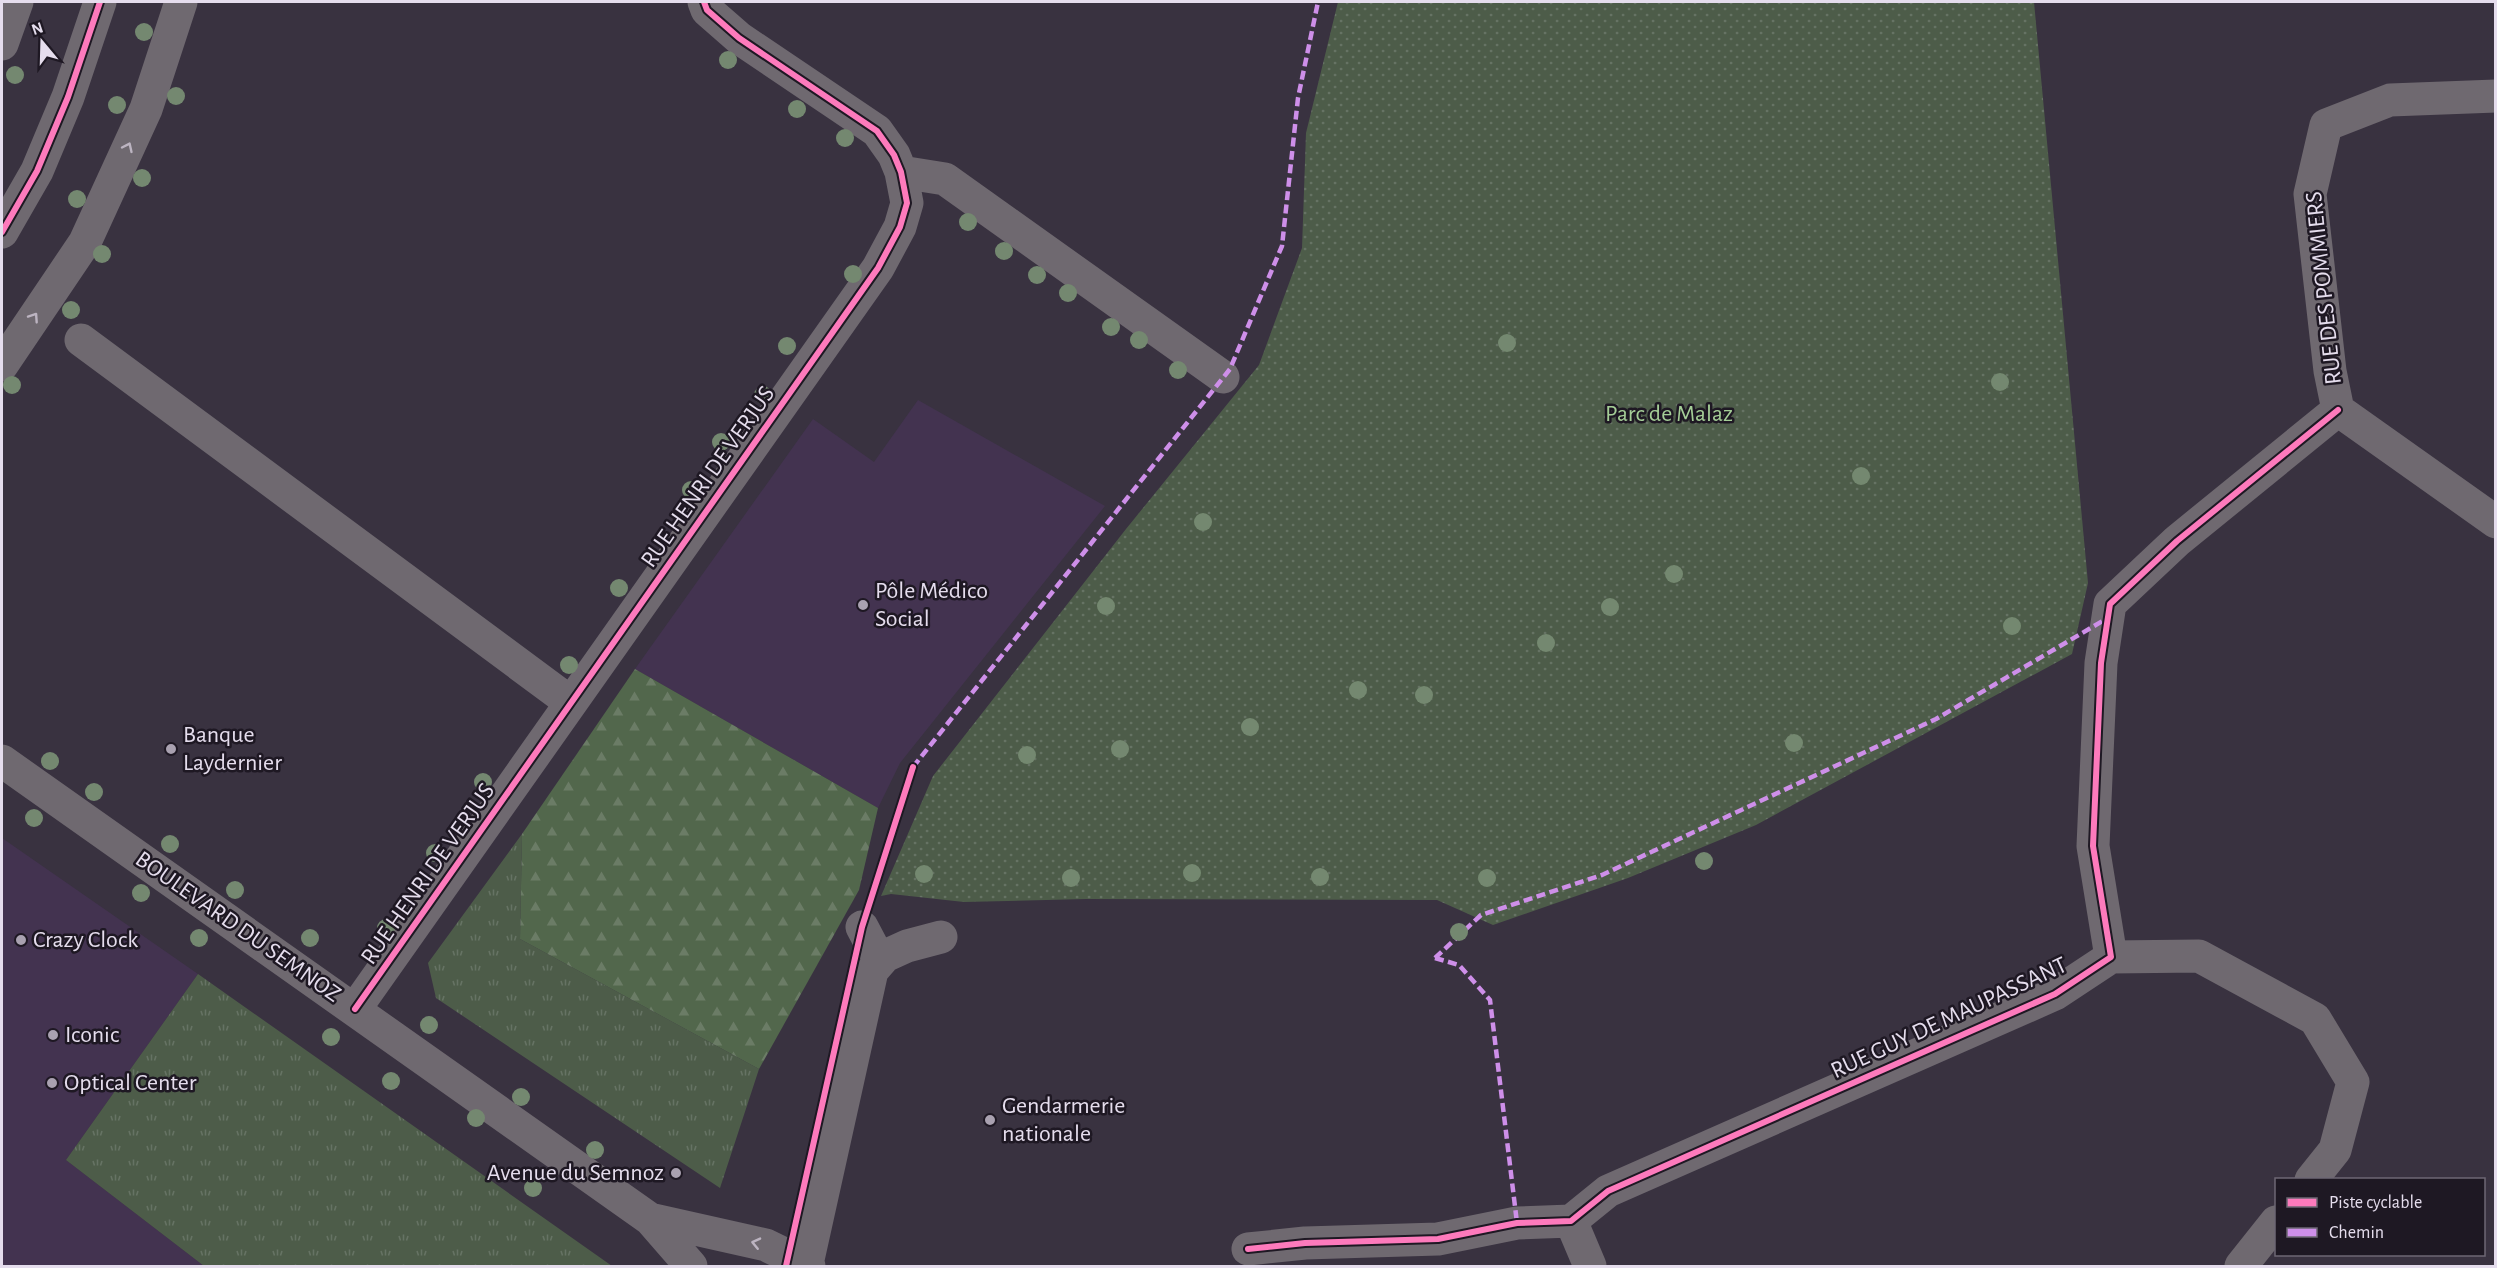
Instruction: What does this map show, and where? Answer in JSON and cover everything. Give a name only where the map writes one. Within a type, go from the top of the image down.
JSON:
[{"type":"street","points":[[2,44],[17,2]]},
{"type":"street","points":[[2,232],[37,171],[68,96],[100,2]]},
{"type":"street","points":[[2,365],[85,242],[146,109],[181,2]]},
{"type":"street","name":"RUE HENRI DE VERJUS","points":[[355,1009],[878,268],[900,227],[906,203],[901,172],[894,155],[877,131],[740,38],[707,10],[704,2]]},
{"type":"street","name":"RUE DES POMMIERS","points":[[2338,410],[2330,371],[2310,194],[2326,125],[2390,100],[2496,96]]},
{"type":"street","points":[[901,172],[945,179],[1223,377]]},
{"type":"street","points":[[81,340],[570,702]]},
{"type":"street","points":[[2312,1178],[2334,1150],[2353,1082],[2315,1019],[2199,956],[2111,957],[2093,846],[2101,663],[2110,604],[2177,541],[2338,410],[2496,522]]},
{"type":"street","name":"BOULEVARD DU SEMNOZ","points":[[2,761],[650,1219],[691,1266]]},
{"type":"street","points":[[862,927],[880,961]]},
{"type":"street","points":[[808,1265],[872,971],[885,956],[907,946],[941,937]]},
{"type":"street","name":"RUE GUY DE MAUPASSANT","points":[[1572,1221],[1608,1191],[2055,994],[2111,957]]},
{"type":"street","name":"BOULEVARD DU SEMNOZ","points":[[650,1219],[766,1245],[808,1265]]},
{"type":"street","points":[[1248,1249],[1305,1243],[1438,1239],[1517,1223],[1572,1221],[1590,1266]]},
{"type":"street","points":[[2241,1266],[2275,1224]]},
{"type":"shaded area","points":[[918,400],[1105,506],[900,763],[878,808],[635,669],[813,419],[874,462]]},
{"type":"shaded area","points":[[2,838],[198,974],[66,1160],[204,1266],[2,1266]]},
{"type":"green space","name":"Parc de Malaz","points":[[1338,2],[2034,2],[2088,583],[2072,654],[1756,825],[1628,878],[1493,925],[1437,900],[1086,899],[964,902],[891,894],[881,896],[933,776],[1126,529],[1259,365],[1302,248],[1306,133]]},
{"type":"green space","points":[[635,669],[878,808],[859,890],[759,1069],[520,939],[522,834]]},
{"type":"green space","points":[[522,834],[520,939],[759,1069],[720,1188],[436,998],[428,963]]},
{"type":"green space","points":[[198,974],[612,1266],[204,1266],[66,1160]]},
{"type":"marked path","points":[[913,767],[1230,369],[1282,246],[1298,98],[1318,2]]},
{"type":"marked path","points":[[1435,958],[1481,915],[1602,875],[1936,719],[2106,619]]},
{"type":"marked path","points":[[1435,958],[1459,965],[1490,1000],[1517,1223]]},
{"type":"cycle path","points":[[2,232],[37,171],[68,97],[100,2]]},
{"type":"cycle path","points":[[355,1009],[878,268],[900,227],[907,203],[901,172],[894,155],[877,131],[739,38],[707,10],[704,2]]},
{"type":"cycle path","points":[[1248,1249],[1305,1243],[1438,1239],[1517,1223],[1571,1221],[1608,1191],[2055,994],[2111,957],[2093,846],[2101,663],[2110,604],[2177,541],[2338,410]]},
{"type":"cycle path","points":[[786,1266],[862,927],[913,767]]},
{"type":"place","name":"Pôle Médico Social","points":[[863,605]]},
{"type":"place","name":"Banque Laydernier","points":[[171,749]]},
{"type":"place","name":"Crazy Clock","points":[[21,940]]},
{"type":"place","name":"Iconic","points":[[53,1035]]},
{"type":"place","name":"Optical Center","points":[[52,1083]]},
{"type":"place","name":"Gendarmerie nationale","points":[[990,1120]]},
{"type":"place","name":"Avenue du Semnoz","points":[[676,1173]]}]
